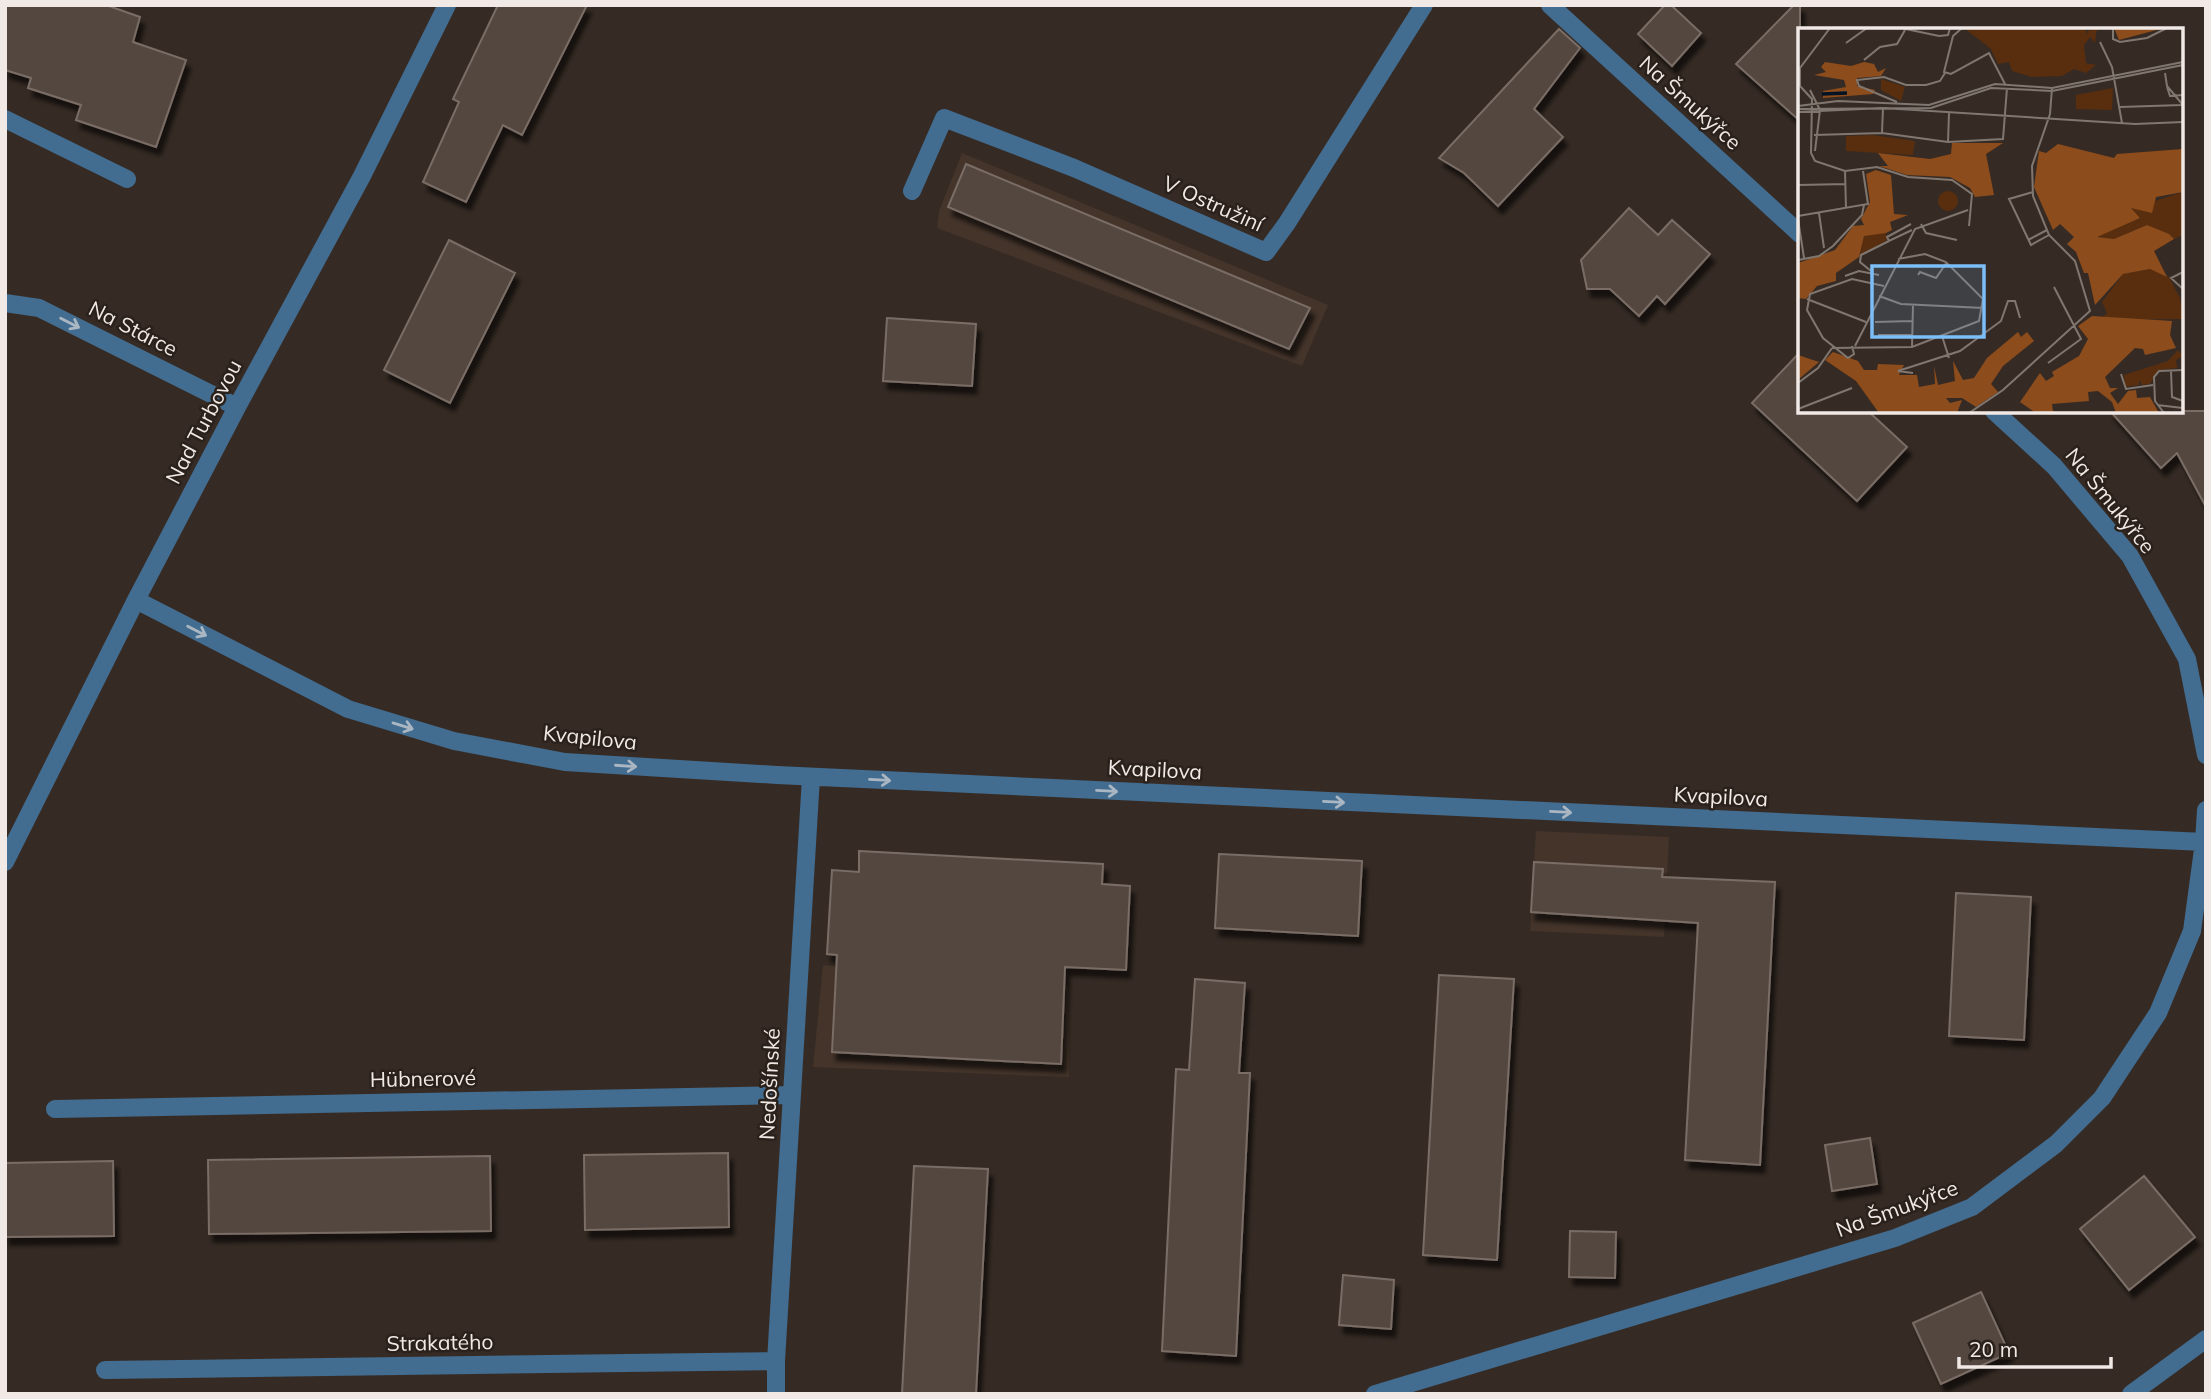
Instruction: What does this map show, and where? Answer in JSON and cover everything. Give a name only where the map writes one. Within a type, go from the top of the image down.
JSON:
[{"type":"street","name":"Nad Turbovou","points":[[5,862],[136,600],[362,176],[447,5]]},
{"type":"street","name":"V Ostružiní","points":[[912,191],[944,118],[1074,168],[1266,252],[1424,5]]},
{"type":"street","name":"Na Šmukýřce","points":[[1550,5],[1798,232]]},
{"type":"street","points":[[5,118],[127,179]]},
{"type":"street","name":"Na Stárce","points":[[5,303],[39,308],[237,407]]},
{"type":"street","name":"Na Šmukýřce","points":[[1996,413],[2053,466],[2130,556],[2187,659],[2206,755]]},
{"type":"street","name":"Kvapilova","points":[[136,600],[348,709],[454,741],[565,762],[811,777],[2204,842]]},
{"type":"street","name":"Nedošínské","points":[[776,1394],[811,777]]},
{"type":"street","name":"Na Šmukýřce","points":[[1377,1393],[1895,1238],[1972,1207],[2056,1144],[2102,1098],[2158,1013],[2192,931],[2206,810]]},
{"type":"street","name":"Hübnerové","points":[[55,1109],[792,1095]]},
{"type":"street","points":[[2131,1394],[2206,1339]]},
{"type":"street","name":"Strakatého","points":[[104,1370],[776,1362]]},
{"type":"shaded area","points":[[962,153],[1328,305],[1302,366],[937,228],[939,211]]},
{"type":"shaded area","points":[[1536,831],[1669,837],[1664,937],[1530,931]]},
{"type":"shaded area","points":[[823,965],[1068,986],[1069,1077],[813,1067]]},
{"type":"building","points":[[5,5],[106,5],[140,17],[133,42],[186,60],[156,147],[76,120],[81,105],[28,88],[31,78],[5,70]]},
{"type":"building","points":[[498,5],[587,5],[522,135],[503,125],[466,202],[423,182],[459,102],[453,99]]},
{"type":"building","points":[[1665,5],[1671,5],[1701,33],[1672,66],[1638,34]]},
{"type":"building","points":[[1794,5],[1800,5],[1798,119],[1736,64]]},
{"type":"building","points":[[1559,29],[1580,48],[1534,109],[1563,137],[1498,206],[1464,173],[1439,158]]},
{"type":"building","points":[[966,164],[1310,308],[1289,349],[948,207]]},
{"type":"building","points":[[1629,208],[1658,235],[1672,220],[1710,254],[1665,304],[1657,296],[1639,316],[1610,289],[1587,289],[1581,260]]},
{"type":"building","points":[[449,240],[515,273],[450,403],[384,370]]},
{"type":"building","points":[[887,318],[976,324],[972,386],[883,381]]},
{"type":"building","points":[[1798,354],[1798,413],[1870,413],[1907,447],[1857,501],[1752,403]]},
{"type":"building","points":[[2206,411],[2206,507],[2177,453],[2161,468],[2112,413]]},
{"type":"building","points":[[859,851],[1103,864],[1102,884],[1130,886],[1126,970],[1065,967],[1061,1064],[832,1052],[837,955],[827,954],[832,870],[859,872]]},
{"type":"building","points":[[1219,854],[1362,861],[1358,936],[1215,928]]},
{"type":"building","points":[[1534,862],[1663,869],[1662,877],[1775,882],[1760,1165],[1685,1160],[1698,923],[1531,912]]},
{"type":"building","points":[[1956,893],[2031,897],[2024,1040],[1949,1036]]},
{"type":"building","points":[[1439,975],[1514,979],[1497,1260],[1423,1255]]},
{"type":"building","points":[[1195,979],[1245,983],[1239,1073],[1250,1073],[1236,1356],[1162,1351],[1176,1069],[1189,1070]]},
{"type":"building","points":[[1870,1138],[1877,1184],[1832,1191],[1825,1145]]},
{"type":"building","points":[[728,1153],[729,1227],[585,1230],[584,1155]]},
{"type":"building","points":[[490,1156],[491,1231],[209,1234],[208,1160]]},
{"type":"building","points":[[113,1161],[114,1236],[5,1237],[5,1163]]},
{"type":"building","points":[[914,1166],[988,1169],[976,1394],[902,1394]]},
{"type":"building","points":[[2144,1176],[2195,1237],[2129,1290],[2080,1229]]},
{"type":"building","points":[[1570,1231],[1616,1232],[1615,1278],[1569,1277]]},
{"type":"building","points":[[1343,1275],[1394,1280],[1391,1329],[1339,1325]]},
{"type":"building","points":[[1981,1292],[2009,1353],[1941,1384],[1913,1323]]}]
